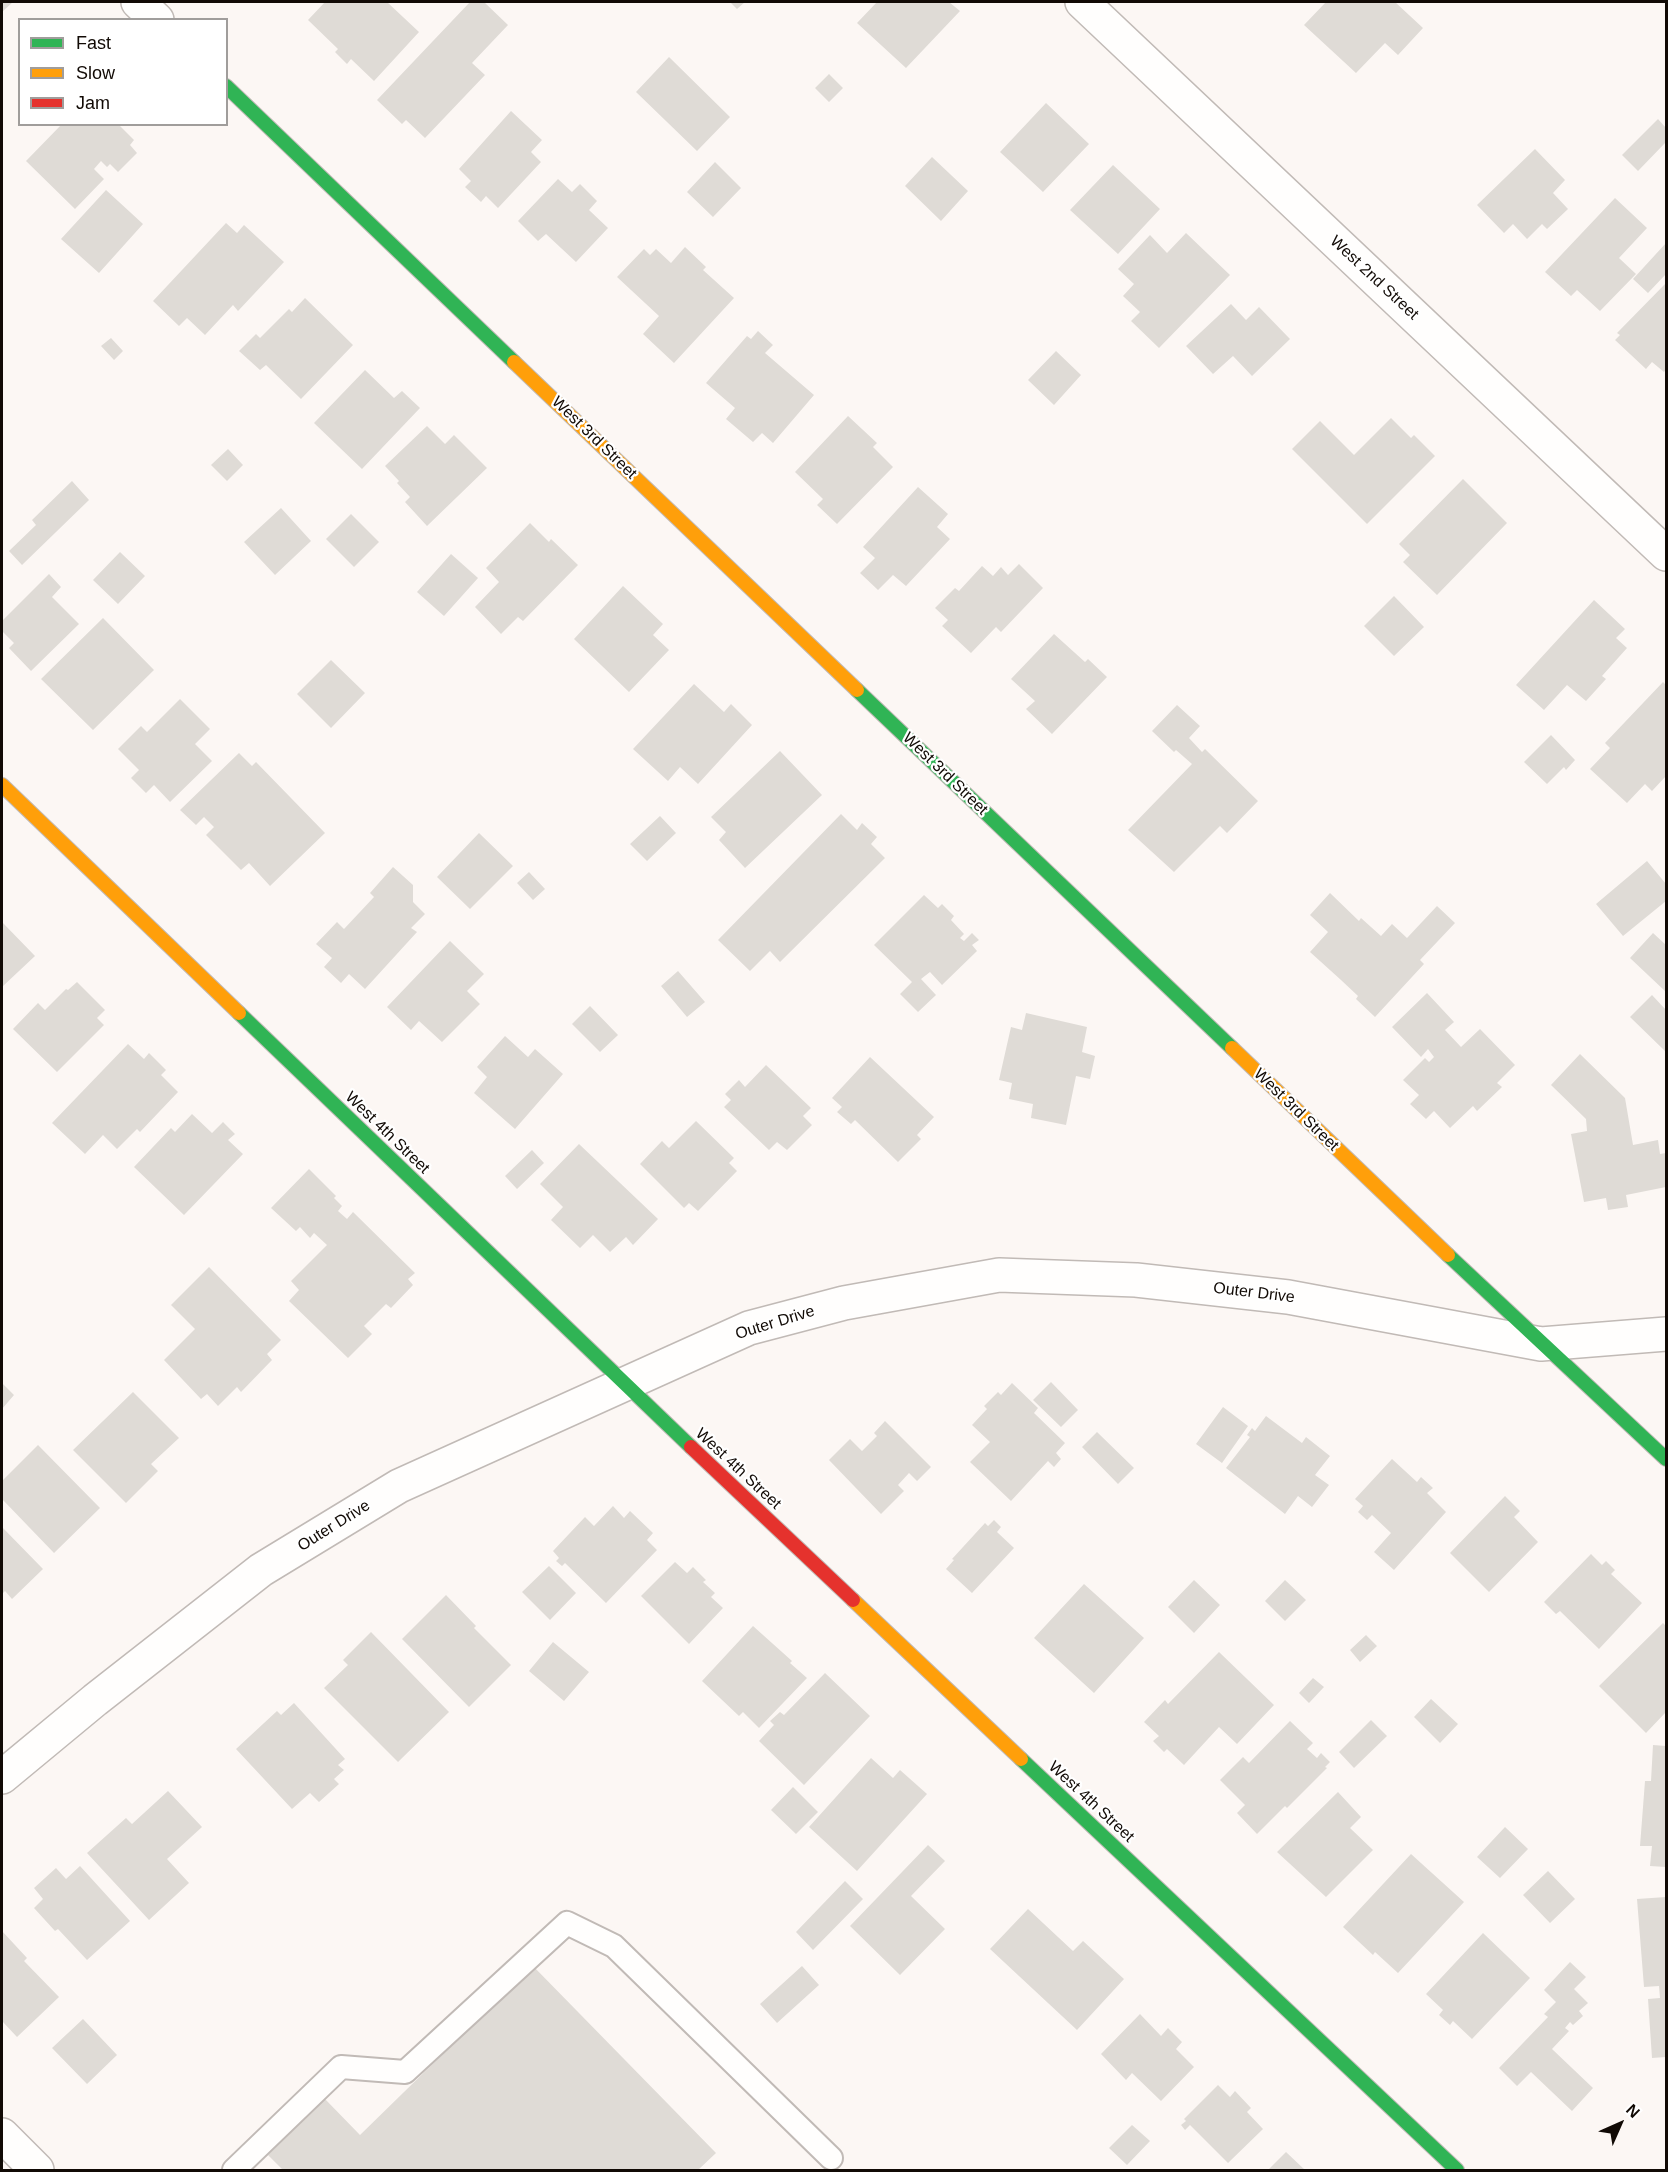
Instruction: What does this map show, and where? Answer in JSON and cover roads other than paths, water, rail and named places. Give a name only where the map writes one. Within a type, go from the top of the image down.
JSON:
[{"type":"street","points":[[138,2],[155,18]]},
{"type":"street","name":"West 2nd Street","points":[[1082,2],[1666,554]]},
{"type":"street","name":"West 3rd Street","points":[[228,88],[1541,1344],[1666,1459]]},
{"type":"street","name":"West 4th Street","points":[[2,785],[623,1383],[1457,2170]]},
{"type":"street","name":"Outer Drive","points":[[2,1777],[95,1700],[261,1570],[399,1486],[749,1328],[844,1303],[999,1275],[1136,1280],[1288,1297],[1541,1344],[1666,1334]]},
{"type":"street","points":[[2,2135],[37,2170]]},
{"type":"lane","points":[[234,2170],[341,2067],[405,2072],[567,1923],[614,1946],[831,2166]]}]
